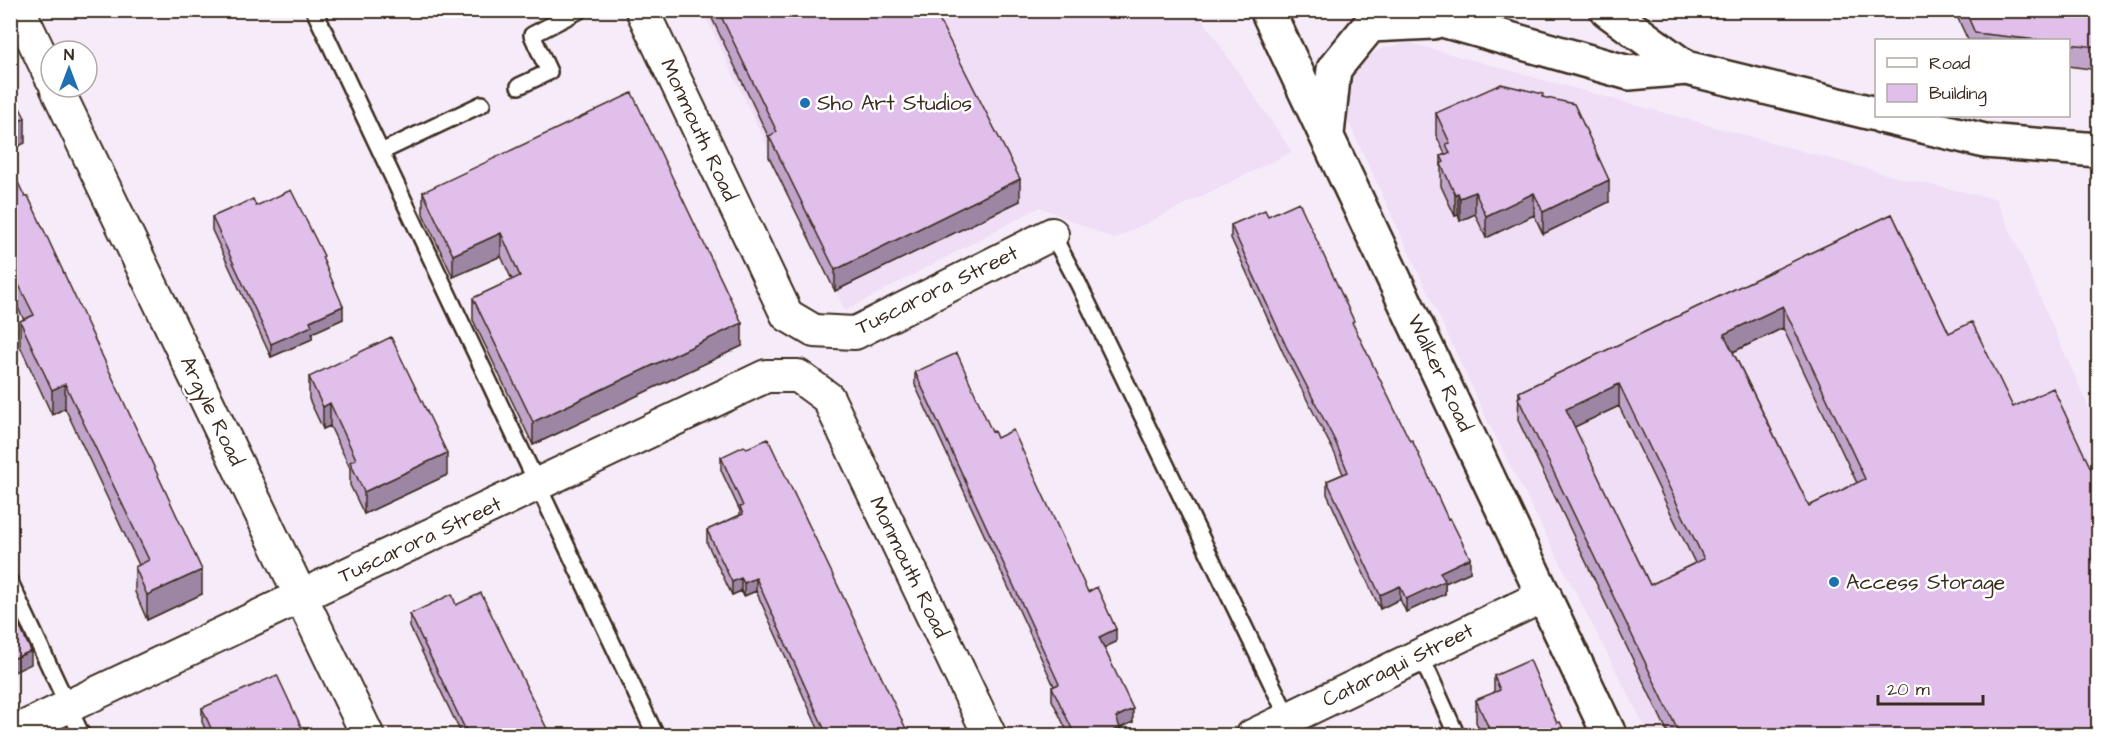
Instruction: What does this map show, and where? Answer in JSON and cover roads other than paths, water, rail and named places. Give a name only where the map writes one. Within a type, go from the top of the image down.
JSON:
[{"type":"main road","name":"Walker Road","points":[[1267,10],[1610,735]]},
{"type":"main road","points":[[1407,10],[1629,73],[1686,68],[1875,114]]},
{"type":"main road","points":[[1607,10],[1686,68]]},
{"type":"main road","points":[[1327,134],[1334,69],[1370,25],[1446,21]]},
{"type":"main road","points":[[1887,117],[1985,141],[2098,150]]},
{"type":"street","points":[[19,10],[39,52]]},
{"type":"street","name":"Monmouth Road","points":[[642,10],[787,315]]},
{"type":"street","name":"Argyle Road","points":[[62,99],[368,735]]},
{"type":"street","name":"Tuscarora Street","points":[[787,315],[814,331],[855,333],[1052,234]]},
{"type":"street","name":"Tuscarora Street","points":[[10,734],[766,376],[798,376],[828,398]]},
{"type":"street","name":"Monmouth Road","points":[[828,398],[990,735]]},
{"type":"street","name":"Cataraqui Street","points":[[1251,735],[1293,726],[1420,654],[1545,595]]},
{"type":"lane","points":[[314,10],[656,735]]},
{"type":"lane","points":[[519,86],[549,72],[532,35],[580,10]]},
{"type":"lane","points":[[381,152],[482,104]]},
{"type":"lane","points":[[1052,234],[1293,726]]},
{"type":"lane","points":[[10,582],[82,735]]},
{"type":"lane","points":[[1420,654],[1457,735]]},
{"type":"place","name":"Sho Art Studios","points":[[805,103]]},
{"type":"place","name":"Access Storage","points":[[1834,582]]}]
